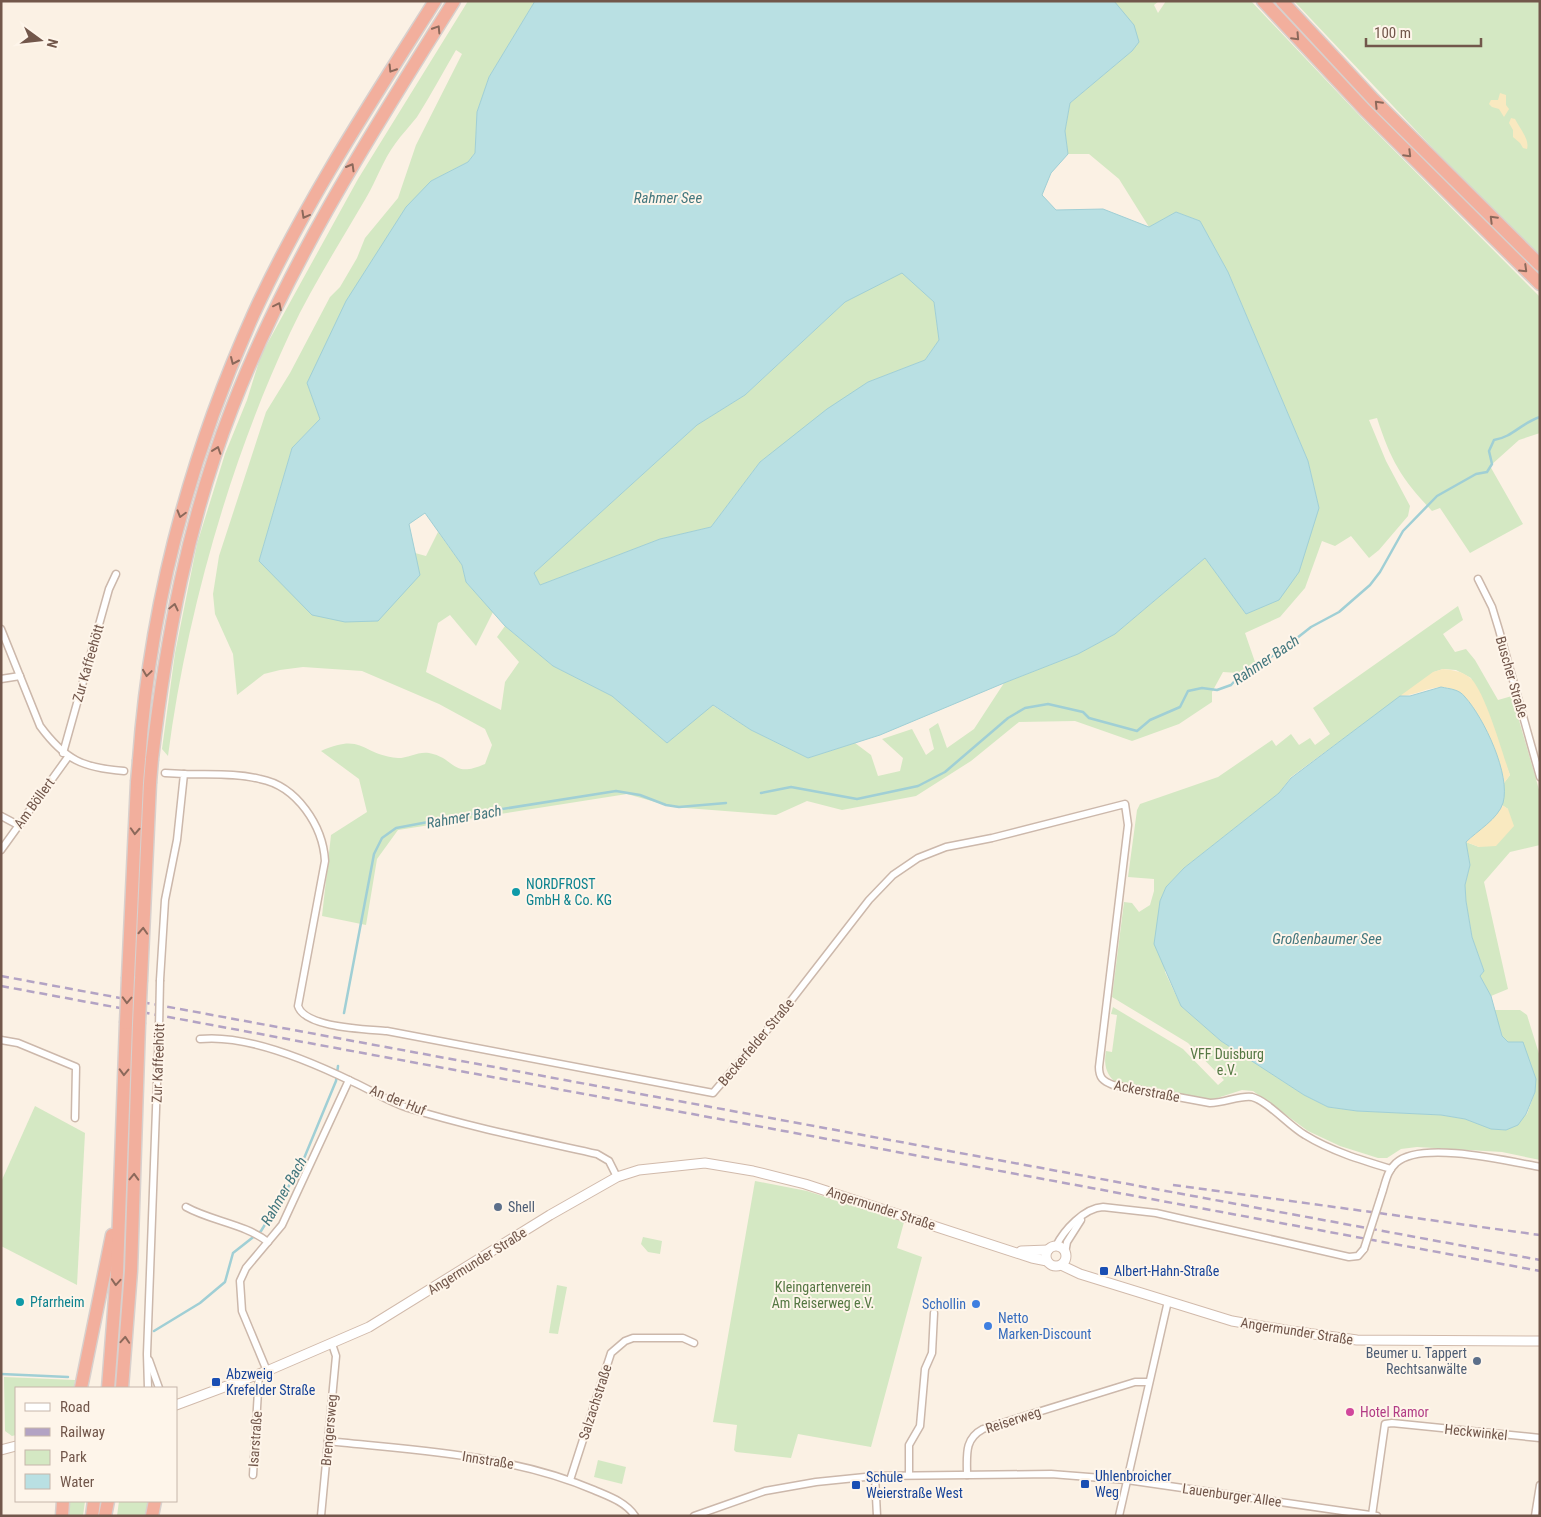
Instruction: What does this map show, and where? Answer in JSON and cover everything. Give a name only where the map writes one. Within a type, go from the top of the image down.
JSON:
[{"type":"highway","points":[[418,28],[431,1]]},
{"type":"highway","points":[[108,1387],[120,1198],[137,782],[146,676],[170,554],[196,460],[223,384],[255,311],[324,180],[435,1]]},
{"type":"highway","points":[[122,1387],[131,1270],[139,1024],[150,783],[172,619],[212,466],[231,409],[253,357],[315,230],[454,1]]},
{"type":"highway","points":[[1262,1],[1365,110],[1540,284]]},
{"type":"highway","points":[[1282,1],[1374,100],[1540,265]]},
{"type":"highway","points":[[81,1387],[120,1198]]},
{"type":"highway","points":[[62,1516],[63,1502]]},
{"type":"highway","points":[[92,1516],[94,1502]]},
{"type":"highway","points":[[105,1516],[108,1502]]},
{"type":"highway","points":[[152,1516],[155,1502]]},
{"type":"highway","points":[[158,1516],[161,1502]]},
{"type":"main road","name":"Angermunder Straße","points":[[178,1404],[263,1372],[369,1327],[550,1215],[617,1177],[639,1170],[705,1163],[753,1171],[805,1184],[1047,1261],[1053,1266],[1064,1259]]},
{"type":"main road","name":"Angermunder Straße","points":[[1014,1251],[1052,1248],[1064,1259],[1091,1277],[1232,1321],[1357,1340],[1540,1341]]},
{"type":"main road","points":[[1047,1261],[1052,1248]]},
{"type":"main road","points":[[1,1450],[15,1446]]},
{"type":"street","name":"Zur Kaffeehött","points":[[65,755],[109,589],[116,574]]},
{"type":"street","name":"Buscher Straße","points":[[1478,579],[1492,607],[1540,777]]},
{"type":"street","points":[[1,629],[40,726],[65,755],[76,762],[105,770],[124,772]]},
{"type":"street","points":[[1,679],[20,676]]},
{"type":"street","name":"Am Böllert","points":[[1,850],[65,755]]},
{"type":"street","points":[[165,773],[184,774]]},
{"type":"street","name":"Zur Kaffeehött","points":[[148,1387],[160,980],[165,900],[177,840],[184,774]]},
{"type":"street","name":"Beckerfelder Straße","points":[[184,774],[262,779],[283,789],[294,798],[305,809],[317,826],[324,847],[324,877],[298,1006],[299,1011],[305,1017],[332,1025],[387,1031],[713,1093],[779,1016],[869,900],[893,875],[918,858],[946,847],[992,838],[1125,804]]},
{"type":"street","name":"Ackerstraße","points":[[1125,804],[1128,825],[1099,1075],[1102,1079],[1113,1085],[1210,1103],[1251,1097],[1258,1100],[1292,1127],[1320,1143],[1391,1169]]},
{"type":"street","points":[[1,816],[18,825]]},
{"type":"street","name":"An der Huf","points":[[200,1039],[213,1038],[246,1043],[286,1055],[332,1073],[406,1107],[597,1154],[608,1161],[617,1177]]},
{"type":"street","points":[[1,1040],[18,1042],[76,1068],[75,1118]]},
{"type":"street","points":[[263,1372],[242,1311],[239,1288],[246,1268],[265,1240],[287,1216],[349,1080]]},
{"type":"street","points":[[1052,1248],[1060,1237],[1086,1212],[1096,1207],[1103,1207],[1156,1214],[1350,1257],[1358,1256],[1364,1249],[1391,1169],[1404,1157],[1428,1153],[1475,1155],[1540,1167]]},
{"type":"street","points":[[186,1207],[200,1215],[252,1233],[265,1240]]},
{"type":"street","points":[[1064,1259],[1067,1242],[1086,1212]]},
{"type":"street","points":[[1119,1516],[1168,1301]]},
{"type":"street","points":[[910,1475],[909,1445],[920,1426],[925,1369],[932,1353],[934,1313]]},
{"type":"street","name":"Salzachstraße","points":[[570,1480],[611,1353],[625,1341],[633,1338],[683,1338],[694,1343]]},
{"type":"street","name":"Brengersweg","points":[[321,1516],[336,1356],[332,1344]]},
{"type":"street","name":"Zur Kaffeehött","points":[[148,1354],[159,1387]]},
{"type":"street","name":"Isarstraße","points":[[253,1475],[263,1372]]},
{"type":"street","name":"Reiserweg","points":[[967,1475],[969,1441],[974,1434],[1135,1382],[1149,1382]]},
{"type":"street","name":"Heckwinkel","points":[[1374,1515],[1385,1424],[1392,1422],[1540,1438]]},
{"type":"street","name":"Innstraße","points":[[328,1442],[480,1458],[514,1464],[570,1480],[625,1505],[635,1516]]},
{"type":"street","name":"Lauenburger Allee","points":[[967,1475],[1051,1474],[1127,1480],[1374,1515]]},
{"type":"street","points":[[694,1516],[765,1491],[816,1482],[875,1476],[967,1475]]},
{"type":"street","points":[[875,1476],[877,1516]]},
{"type":"street","points":[[1535,1516],[1540,1485]]},
{"type":"green space","points":[[468,1],[535,1],[489,77],[477,112],[475,153],[468,162],[431,181],[307,383],[320,419],[292,448],[259,561],[419,575],[415,553],[426,556],[438,532],[462,565],[466,582],[493,612],[476,646],[450,615],[438,623],[426,672],[501,710],[505,682],[519,662],[497,637],[505,626],[553,666],[612,696],[667,743],[712,705],[751,730],[808,758],[855,743],[871,755],[878,776],[900,771],[903,758],[882,739],[912,729],[926,755],[934,749],[929,729],[938,723],[947,748],[974,729],[1004,683],[1078,654],[1115,634],[1205,558],[1246,614],[1319,508],[1308,461],[1228,272],[1200,221],[1176,212],[1149,227],[1119,179],[1089,154],[1068,154],[1065,131],[1070,103],[1132,51],[1114,1],[1159,1],[1154,5],[1158,13],[1166,1],[1251,1],[1360,116],[1540,297],[1540,433],[1519,440],[1490,466],[1523,524],[1470,553],[1440,508],[1432,511],[1412,489],[1392,458],[1377,418],[1369,420],[1386,461],[1410,506],[1408,516],[1379,550],[1369,558],[1351,536],[1335,546],[1322,541],[1305,588],[1280,617],[1245,633],[1255,662],[1238,673],[1223,672],[1212,692],[1212,702],[1179,724],[1132,741],[1075,721],[1019,722],[971,761],[916,796],[842,810],[807,801],[776,815],[673,807],[627,794],[398,830],[377,859],[366,925],[322,916],[331,835],[367,812],[359,779],[321,751],[335,746],[355,744],[376,753],[398,758],[429,753],[444,759],[454,766],[466,769],[485,764],[492,745],[485,729],[439,704],[362,671],[303,667],[280,670],[264,674],[237,695],[233,654],[215,614],[213,594],[219,556],[266,412],[290,373],[330,297],[340,287],[357,258],[365,238],[398,198],[416,145],[462,54],[456,50],[417,117],[387,157],[366,198],[308,298],[268,382],[248,433],[213,540],[186,649],[168,756],[162,749],[175,653],[197,544],[225,454],[247,400],[261,355],[358,179]]},
{"type":"green space","points":[[1294,1],[1540,1],[1540,256],[1459,176]]},
{"type":"green space","points":[[902,272],[934,302],[939,340],[925,360],[868,382],[760,462],[711,527],[660,539],[540,585],[534,573],[697,425],[745,395],[845,302]]},
{"type":"green space","name":"VFF Duisburg e.V.","points":[[1458,606],[1463,620],[1443,634],[1455,652],[1466,649],[1475,660],[1498,700],[1512,696],[1540,793],[1540,845],[1510,852],[1484,882],[1508,989],[1491,996],[1480,976],[1484,971],[1472,937],[1465,885],[1470,865],[1466,842],[1479,847],[1508,809],[1502,805],[1504,783],[1510,775],[1471,678],[1456,670],[1443,669],[1434,672],[1291,777],[1279,793],[1184,868],[1166,887],[1160,901],[1165,972],[1181,1006],[1221,1041],[1304,1095],[1328,1107],[1357,1111],[1441,1115],[1465,1119],[1492,1129],[1506,1130],[1527,1114],[1535,1092],[1508,1042],[1502,1036],[1494,1010],[1520,1010],[1527,1015],[1540,1057],[1540,1160],[1502,1152],[1417,1147],[1401,1149],[1387,1158],[1378,1158],[1340,1146],[1308,1131],[1253,1091],[1242,1090],[1211,1100],[1114,1081],[1107,1071],[1105,1059],[1106,1051],[1112,1052],[1117,1015],[1111,1014],[1113,1007],[1183,1049],[1218,1085],[1224,1080],[1188,1043],[1112,997],[1124,902],[1132,903],[1139,912],[1150,905],[1154,891],[1154,879],[1128,877],[1137,810],[1140,804],[1218,777],[1272,740],[1276,746],[1291,734],[1299,745],[1310,738],[1315,745],[1330,734],[1313,708]]},
{"type":"green space","points":[[35,1106],[85,1133],[77,1285],[1,1246],[1,1182]]},
{"type":"green space","name":"Kleingartenverein Am Reiserweg e.V.","points":[[755,1181],[807,1191],[904,1222],[897,1248],[922,1257],[871,1447],[798,1434],[791,1458],[736,1452],[734,1450],[737,1425],[713,1422]]},
{"type":"green space","points":[[643,1237],[662,1241],[660,1254],[648,1252],[641,1244]]},
{"type":"green space","points":[[557,1285],[567,1287],[558,1334],[549,1333]]},
{"type":"green space","points":[[4,1377],[75,1380],[74,1387],[15,1387],[15,1435],[12,1436],[5,1431]]},
{"type":"green space","points":[[598,1460],[626,1467],[622,1484],[594,1477]]},
{"type":"green space","points":[[67,1502],[85,1502],[83,1516],[66,1516]]},
{"type":"green space","points":[[119,1502],[148,1502],[145,1516],[117,1516]]},
{"type":"sand","points":[[1500,93],[1506,95],[1506,105],[1509,109],[1504,117],[1499,109],[1489,104],[1491,100],[1498,100]]},
{"type":"sand","points":[[1511,118],[1515,119],[1524,134],[1528,145],[1527,149],[1523,148],[1513,137],[1513,130],[1509,123]]},
{"type":"sand","points":[[1443,669],[1466,675],[1475,683],[1481,694],[1510,775],[1504,783],[1503,775],[1482,721],[1464,697],[1454,690],[1442,687],[1400,696],[1433,672]]},
{"type":"sand","points":[[1502,805],[1508,809],[1514,826],[1496,846],[1479,847],[1466,842],[1493,818]]},
{"type":"water","name":"Rahmer See","points":[[535,1],[1114,1],[1134,25],[1139,42],[1132,51],[1070,103],[1065,131],[1068,154],[1051,173],[1042,195],[1056,210],[1103,209],[1149,227],[1176,212],[1200,221],[1228,272],[1308,461],[1319,508],[1299,572],[1279,600],[1246,614],[1205,558],[1115,634],[1078,654],[880,735],[808,758],[751,730],[713,705],[667,743],[612,696],[553,666],[505,626],[466,582],[462,565],[425,513],[409,524],[420,575],[378,621],[345,622],[312,615],[259,561],[292,448],[320,419],[307,383],[346,301],[406,207],[431,181],[468,162],[475,153],[477,112],[489,77]],"holes":[[[902,273],[934,302],[939,340],[925,360],[868,382],[827,409],[760,462],[711,527],[660,539],[540,585],[534,573],[697,425],[745,395],[845,302]]]},
{"type":"water","name":"Großenbaumer See","points":[[1441,687],[1460,692],[1472,706],[1494,747],[1503,778],[1503,803],[1500,809],[1492,819],[1466,842],[1470,865],[1465,885],[1472,937],[1484,971],[1480,976],[1491,996],[1502,1036],[1508,1042],[1523,1042],[1536,1079],[1535,1092],[1526,1114],[1518,1125],[1506,1130],[1491,1129],[1465,1119],[1441,1115],[1357,1111],[1328,1107],[1304,1095],[1221,1041],[1181,1006],[1154,944],[1160,901],[1166,887],[1184,868],[1279,793],[1291,778],[1400,696],[1410,696]]},
{"type":"waterway","name":"Rahmer Bach","points":[[761,793],[791,787],[857,799],[918,786],[945,772],[1008,718],[1025,708],[1048,704],[1083,712],[1089,718],[1137,731],[1150,720],[1180,707],[1188,691],[1202,688],[1217,690],[1231,685],[1243,672],[1278,653],[1311,627],[1339,612],[1370,585],[1380,572],[1403,531],[1437,496],[1476,474],[1487,472],[1492,464],[1489,451],[1494,440],[1507,436],[1540,417]]},
{"type":"waterway","name":"Rahmer Bach","points":[[344,1013],[374,854],[382,838],[396,828],[616,791],[640,795],[666,805],[679,807],[726,803]]},
{"type":"waterway","name":"Rahmer Bach","points":[[154,1331],[200,1303],[225,1282],[233,1253],[261,1231],[300,1168],[336,1081],[338,1066]]},
{"type":"waterway","name":"Rahmer Bach","points":[[1,1374],[68,1377]]},
{"type":"railway","points":[[1,976],[1540,1260]]},
{"type":"railway","points":[[1,986],[1540,1271]]},
{"type":"railway","points":[[1173,1185],[1540,1235]]},
{"type":"place","name":"NORDFROST GmbH & Co. KG","points":[[516,892]]},
{"type":"place","name":"Shell","points":[[498,1207]]},
{"type":"place","name":"Albert-Hahn-Straße","points":[[1104,1271]]},
{"type":"place","name":"Pfarrheim","points":[[20,1302]]},
{"type":"place","name":"Schollin","points":[[976,1304]]},
{"type":"place","name":"Netto Marken-Discount","points":[[988,1326]]},
{"type":"place","name":"Beumer u. Tappert Rechtsanwälte","points":[[1477,1361]]},
{"type":"place","name":"Abzweig Krefelder Straße","points":[[216,1382]]},
{"type":"place","name":"Hotel Ramor","points":[[1350,1412]]},
{"type":"place","name":"Uhlenbroicher Weg","points":[[1085,1484]]},
{"type":"place","name":"Schule Weierstraße West","points":[[856,1485]]}]
